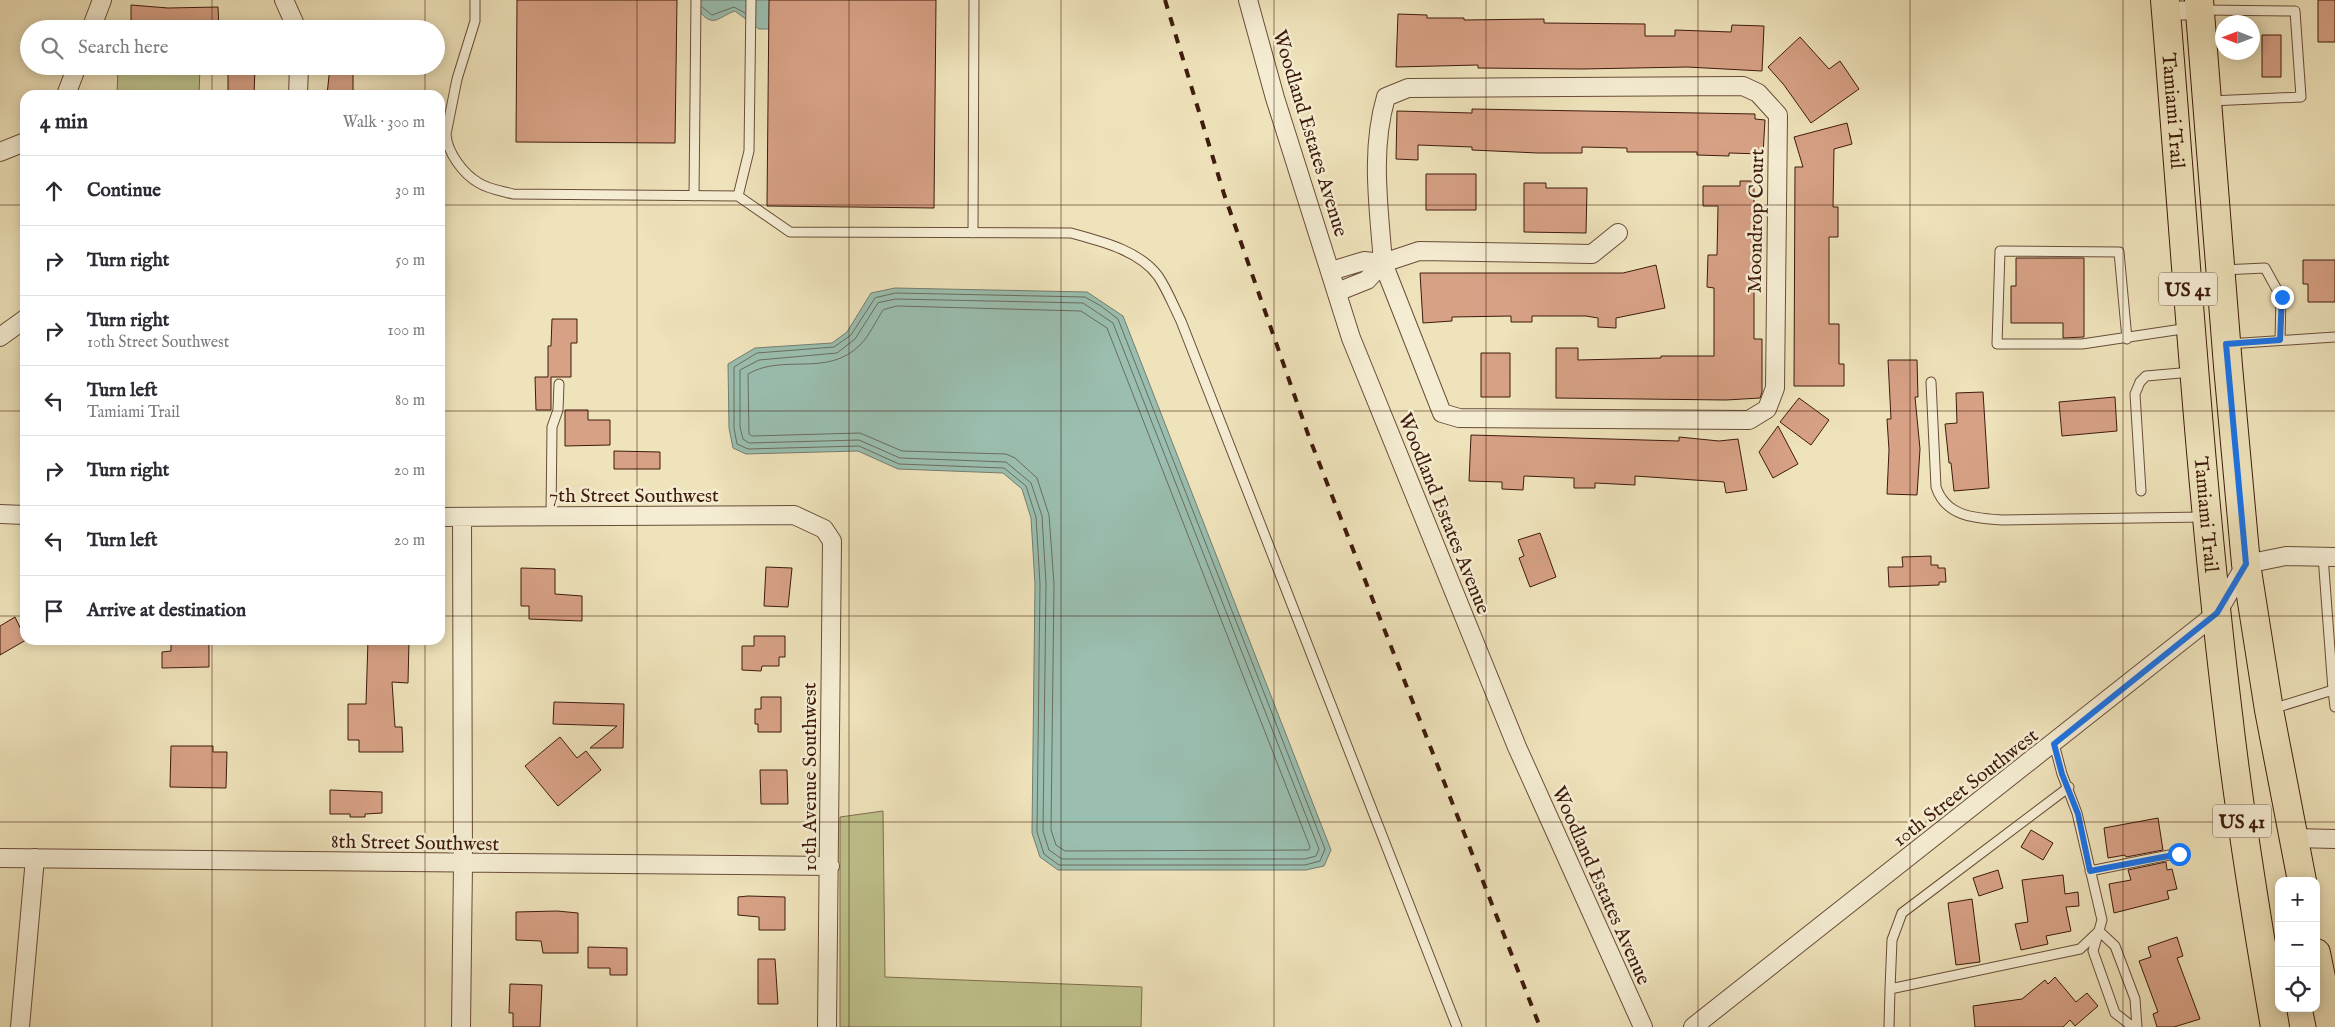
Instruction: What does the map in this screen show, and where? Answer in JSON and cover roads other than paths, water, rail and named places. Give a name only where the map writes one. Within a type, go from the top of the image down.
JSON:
[{"type":"main road","name":"Tamiami Trail","points":[[2200,5],[2226,344],[2246,564],[2269,710],[2301,877]]},
{"type":"main road","name":"Tamiami Trail","points":[[2165,6],[2191,328],[2217,613],[2240,809],[2276,1027]]},
{"type":"main road","points":[[2319,967],[2331,1027]]},
{"type":"street","points":[[94,20],[102,0]]},
{"type":"street","points":[[284,0],[293,20]]},
{"type":"street","name":"Woodland Estates Avenue","points":[[1248,0],[1275,98],[1351,338],[1517,747],[1643,1027]]},
{"type":"street","points":[[2165,6],[2200,5]]},
{"type":"street","points":[[68,90],[74,75]]},
{"type":"street","points":[[298,90],[299,75]]},
{"type":"street","name":"Moondrop Court","points":[[1743,86],[1758,93],[1778,115],[1775,388],[1767,409],[1749,420],[1459,418],[1442,413],[1383,263],[1376,179],[1378,122],[1386,97],[1408,88],[1743,86]]},
{"type":"street","points":[[0,152],[20,144]]},
{"type":"street","points":[[1331,271],[1364,261],[1383,263],[1419,251],[1592,254],[1618,233]]},
{"type":"street","points":[[1337,292],[1367,280],[1383,263]]},
{"type":"street","points":[[0,337],[20,323]]},
{"type":"street","points":[[0,514],[20,514]]},
{"type":"street","name":"7th Street Southwest","points":[[445,517],[794,515],[824,529]]},
{"type":"street","points":[[461,1027],[464,864],[462,517]]},
{"type":"street","name":"10th Avenue Southwest","points":[[824,529],[832,541],[827,1027]]},
{"type":"street","points":[[2246,564],[2286,556],[2329,556]]},
{"type":"street","name":"10th Street Southwest","points":[[1693,1027],[2054,744],[2217,613],[2246,564]]},
{"type":"street","points":[[2293,838],[2335,839]]},
{"type":"street","name":"8th Street Southwest","points":[[0,858],[464,864],[830,866]]},
{"type":"street","points":[[20,1027],[35,858]]},
{"type":"lane","points":[[475,0],[475,21],[457,79],[446,134],[447,144],[459,165],[478,183],[513,194],[738,196],[790,232],[1071,234],[1112,245],[1136,257],[1158,275],[1181,321],[1457,1027]]},
{"type":"lane","points":[[694,196],[696,0]]},
{"type":"lane","points":[[738,196],[750,152],[751,0]]},
{"type":"lane","points":[[973,233],[974,0]]},
{"type":"lane","points":[[2200,5],[2295,11],[2301,97],[2208,101]]},
{"type":"lane","points":[[2127,339],[2119,252],[2000,251],[1997,344],[2082,344],[2127,339],[2191,328]]},
{"type":"lane","points":[[2221,270],[2265,268],[2282,297],[2280,340]]},
{"type":"lane","points":[[2226,344],[2335,337]]},
{"type":"lane","points":[[2141,491],[2135,394],[2140,382],[2146,376],[2195,372]]},
{"type":"lane","points":[[1931,382],[1936,487],[1939,496],[1955,512],[1978,518],[2002,520],[2208,517]]},
{"type":"lane","points":[[551,517],[552,427],[558,410],[559,384]]},
{"type":"lane","points":[[2329,556],[2335,707]]},
{"type":"lane","points":[[2269,710],[2333,690]]},
{"type":"lane","points":[[2054,744],[2062,774],[2069,787],[2078,814],[2102,920],[2093,951],[2115,1013],[2133,1027]]},
{"type":"lane","points":[[1889,1027],[1892,940],[1902,912],[2069,787]]},
{"type":"lane","points":[[2090,871],[2179,854]]},
{"type":"lane","points":[[1890,989],[2080,949],[2099,930]]},
{"type":"lane","points":[[2099,930],[2115,946],[2135,999],[2137,1027]]},
{"type":"water","points":[[693,0],[860,0],[786,29],[759,29],[735,11],[716,20],[708,19],[702,14]]},
{"type":"water","points":[[895,288],[1087,292],[1123,316],[1331,850],[1324,866],[1306,870],[1058,870],[1040,857],[1032,833],[1035,584],[1031,518],[1022,489],[1003,473],[898,469],[858,451],[746,454],[733,448],[729,428],[728,364],[755,348],[832,343],[847,332],[871,293]]},
{"type":"railway","points":[[1165,0],[1224,194],[1309,437],[1540,1027]]}]
